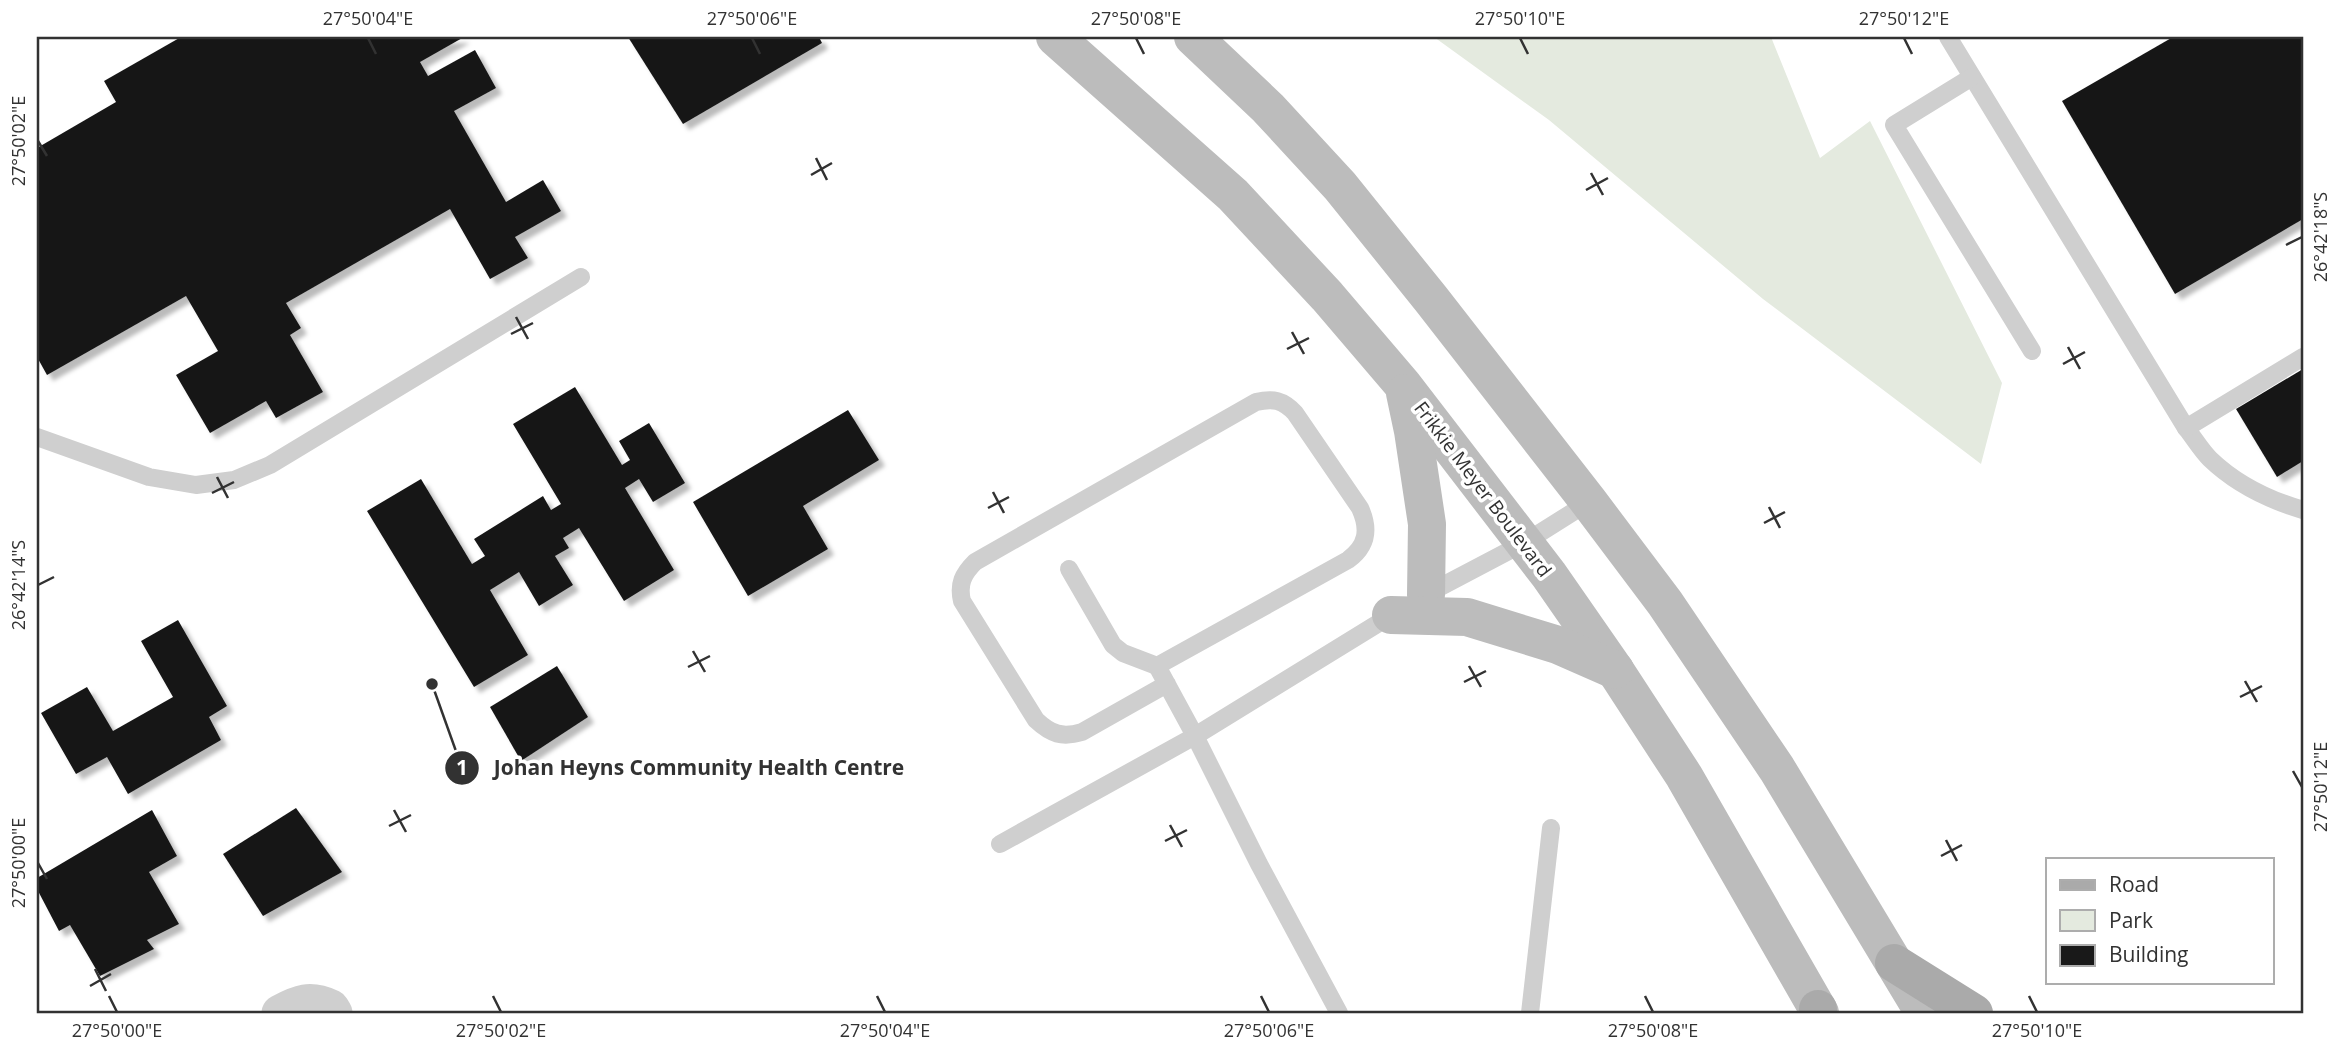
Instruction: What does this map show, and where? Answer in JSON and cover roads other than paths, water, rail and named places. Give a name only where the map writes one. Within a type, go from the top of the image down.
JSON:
[{"type":"main road","name":"Frikkie Meyer Boulevard","points":[[1055,37],[1233,195],[1328,296],[1403,385],[1549,575],[1615,670],[1684,776],[1819,1012]]},
{"type":"main road","points":[[1193,37],[1268,108],[1340,186],[1432,299],[1665,603],[1777,769],[1924,1013]]},
{"type":"main road","points":[[1403,385],[1427,524],[1426,595]]},
{"type":"main road","points":[[1391,615],[1467,617],[1558,645],[1615,670]]},
{"type":"main road","points":[[1894,963],[1973,1013]]},
{"type":"street","points":[[280,1013],[309,1001],[332,1011]]},
{"type":"lane","points":[[1948,37],[2186,428],[2210,458],[2238,482],[2277,502],[2303,510]]},
{"type":"lane","points":[[1972,77],[1894,125],[2032,351]]},
{"type":"lane","points":[[37,437],[149,477],[196,485],[234,480],[270,465],[581,277]]},
{"type":"lane","points":[[2186,428],[2303,357]]},
{"type":"lane","points":[[1157,666],[1349,560],[1365,544],[1367,530],[1360,508],[1296,414],[1277,400],[1256,402],[975,562],[961,580],[962,601],[1036,720],[1047,731],[1070,736],[1082,732],[1167,684]]},
{"type":"lane","points":[[1000,844],[1195,736],[1391,615],[1524,544],[1589,502]]},
{"type":"lane","points":[[1069,569],[1113,645],[1123,653],[1157,666],[1339,1013]]},
{"type":"lane","points":[[1530,1013],[1551,828]]},
{"type":"place","name":"Johan Heyns Community Health Centre","points":[[432,684]]}]
